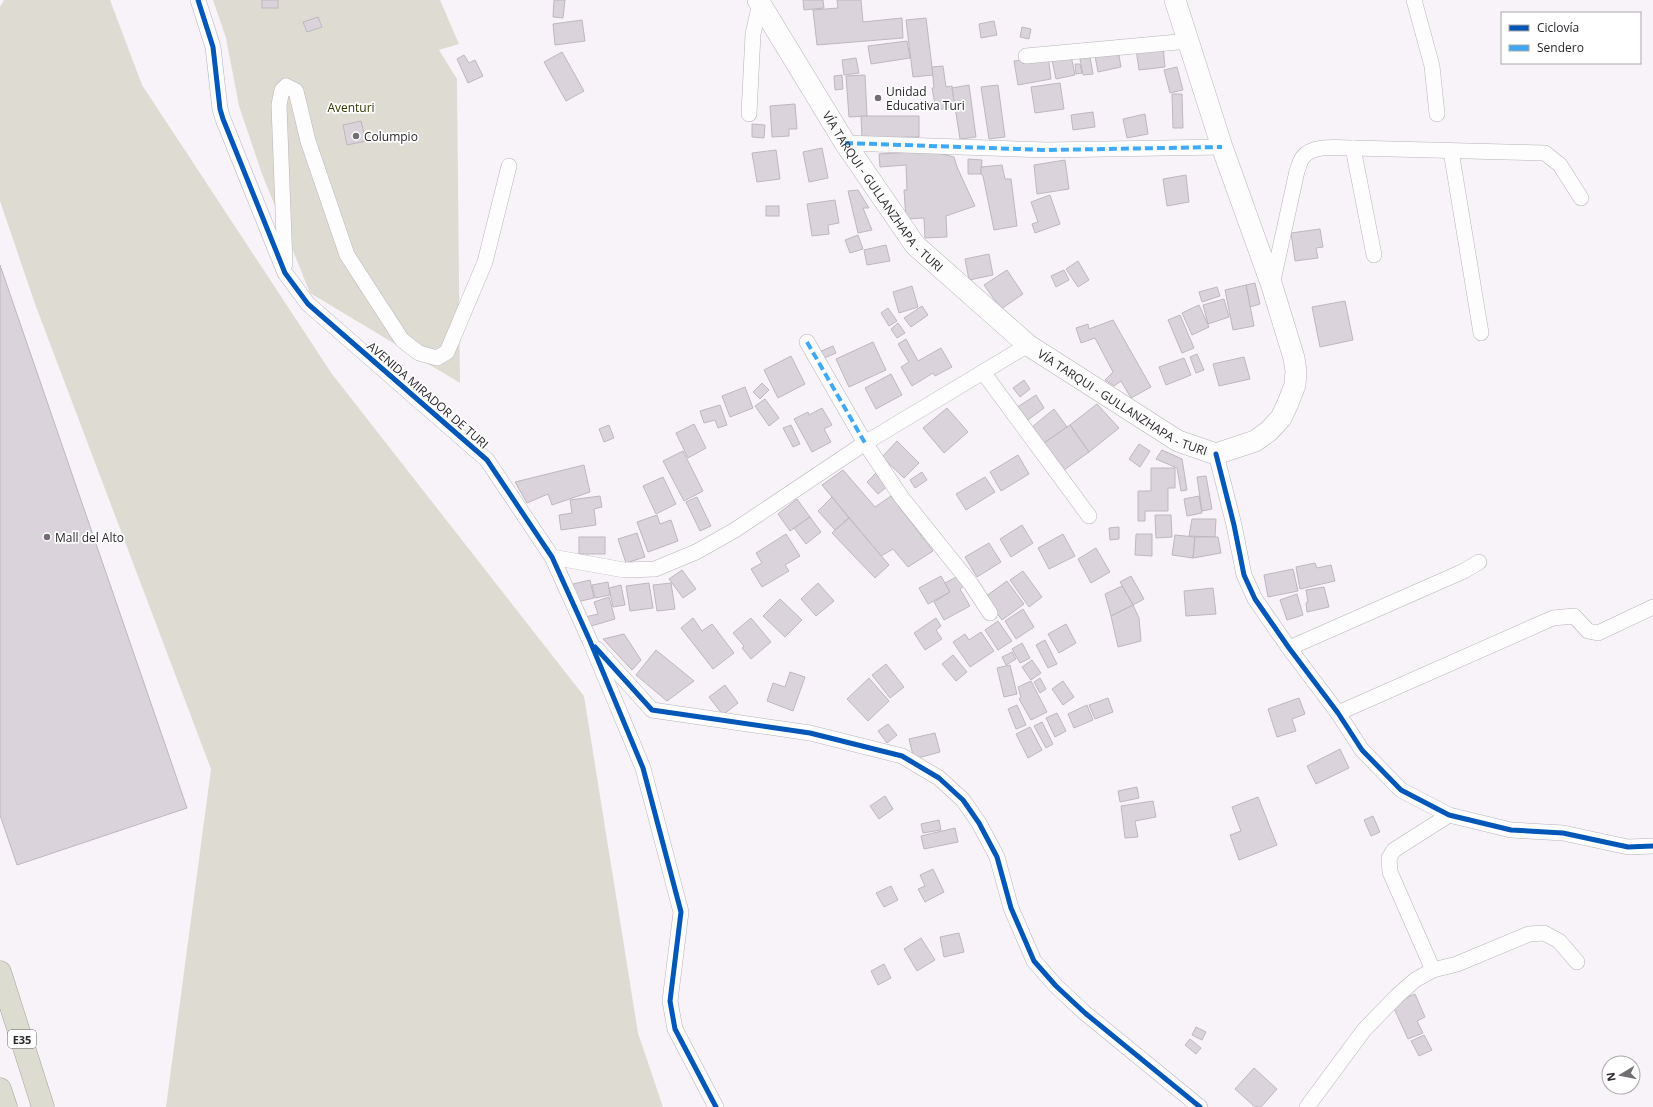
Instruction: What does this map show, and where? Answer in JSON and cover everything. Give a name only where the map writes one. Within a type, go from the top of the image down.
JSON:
[{"type":"highway","name":"E35","points":[[0,972],[44,1107]]},
{"type":"highway","points":[[0,1088],[6,1107]]},
{"type":"main road","name":"VÍA TARQUI - GULLANZHAPA - TURI","points":[[759,2],[845,143],[915,245],[1028,345],[1178,441],[1216,454],[1255,441],[1269,431],[1281,418],[1288,403],[1295,385],[1296,371],[1294,358],[1272,286],[1222,147],[1175,0]]},
{"type":"street","name":"AVENIDA MIRADOR DE TURI","points":[[198,0],[213,47],[220,109],[223,119],[285,273],[308,304],[487,460],[552,557],[590,641],[643,768],[681,912],[670,1001],[675,1029],[716,1107]]},
{"type":"street","points":[[1414,0],[1432,66],[1437,114]]},
{"type":"street","points":[[749,114],[753,34],[759,2]]},
{"type":"street","points":[[1026,56],[1189,41]]},
{"type":"street","points":[[285,273],[279,105],[282,90],[286,86],[296,91],[308,141],[347,255],[402,340],[418,353],[437,358],[447,352],[485,262],[509,166]]},
{"type":"street","points":[[845,143],[1047,150],[1222,147]]},
{"type":"street","points":[[1272,286],[1297,172],[1302,157],[1309,151],[1353,148],[1545,154],[1560,165],[1581,198]]},
{"type":"street","points":[[1353,148],[1374,255]]},
{"type":"street","points":[[1451,151],[1481,333]]},
{"type":"street","points":[[807,342],[865,443],[902,498],[971,584],[990,613]]},
{"type":"street","points":[[552,557],[624,570],[655,569],[696,552],[735,530],[865,443],[1028,345]]},
{"type":"street","points":[[984,372],[1089,516]]},
{"type":"street","points":[[1216,454],[1234,525],[1244,575],[1255,599],[1338,712],[1362,750],[1401,790],[1449,815],[1511,830],[1562,833],[1628,847],[1653,846]]},
{"type":"street","points":[[1290,648],[1464,571],[1479,562]]},
{"type":"street","points":[[1338,712],[1553,618],[1574,616],[1588,631],[1598,633],[1653,607]]},
{"type":"street","points":[[590,641],[652,710],[810,733],[902,756],[939,778],[963,800],[979,823],[997,857],[1011,908],[1034,961],[1056,986],[1085,1013],[1200,1107]]},
{"type":"street","points":[[1433,970],[1390,872],[1389,858],[1394,850],[1449,815]]},
{"type":"street","points":[[1307,1107],[1364,1030],[1415,980],[1433,970],[1457,964],[1529,934],[1544,932],[1559,941],[1577,962]]},
{"type":"green space","points":[[4,0],[110,0],[142,85],[332,374],[584,696],[638,1033],[663,1107],[166,1107],[211,769],[35,304],[0,201],[0,7]]},
{"type":"green space","name":"Aventuri","points":[[213,0],[440,0],[459,44],[439,50],[457,79],[460,383],[310,293],[262,174],[239,106],[226,38]]},
{"type":"building","points":[[262,0],[278,0],[278,8],[262,8]]},
{"type":"building","points":[[554,0],[565,0],[563,18],[553,17]]},
{"type":"building","points":[[803,0],[823,0],[824,8],[804,10]]},
{"type":"building","points":[[837,0],[861,0],[863,22],[902,18],[903,38],[817,45],[813,10],[838,8]]},
{"type":"building","points":[[318,17],[322,27],[307,32],[303,22]]},
{"type":"building","points":[[926,18],[933,75],[913,77],[906,20]]},
{"type":"building","points":[[582,20],[585,41],[555,45],[553,24]]},
{"type":"building","points":[[994,21],[997,35],[981,38],[979,24]]},
{"type":"building","points":[[1022,27],[1031,29],[1029,39],[1020,37]]},
{"type":"building","points":[[907,41],[910,58],[871,64],[868,46]]},
{"type":"building","points":[[1163,46],[1165,67],[1139,70],[1136,49]]},
{"type":"building","points":[[1118,50],[1121,67],[1098,72],[1095,56]]},
{"type":"building","points":[[562,52],[584,91],[566,101],[544,62]]},
{"type":"building","points":[[464,55],[469,63],[475,60],[483,76],[468,83],[457,59]]},
{"type":"building","points":[[1048,55],[1051,79],[1018,85],[1014,61]]},
{"type":"building","points":[[1071,56],[1075,75],[1056,79],[1052,60]]},
{"type":"building","points":[[1090,57],[1093,74],[1083,75],[1080,59]]},
{"type":"building","points":[[856,58],[859,73],[844,75],[842,60]]},
{"type":"building","points":[[1075,64],[1080,64],[1082,73],[1076,74]]},
{"type":"building","points":[[943,66],[946,87],[952,86],[955,107],[936,110],[932,88],[934,88],[932,67]]},
{"type":"building","points":[[1177,67],[1183,90],[1170,93],[1164,70]]},
{"type":"building","points":[[842,75],[843,89],[835,90],[834,76]]},
{"type":"building","points":[[865,75],[867,116],[849,117],[846,76]]},
{"type":"building","points":[[1060,83],[1064,109],[1035,113],[1031,87]]},
{"type":"building","points":[[969,85],[976,137],[960,139],[952,88]]},
{"type":"building","points":[[998,85],[1005,137],[989,139],[981,87]]},
{"type":"building","points":[[1172,94],[1182,94],[1183,128],[1173,128]]},
{"type":"building","points":[[795,104],[797,129],[789,129],[789,136],[772,137],[770,106]]},
{"type":"building","points":[[1093,112],[1095,127],[1073,130],[1071,115]]},
{"type":"building","points":[[1145,114],[1148,134],[1127,138],[1123,119]]},
{"type":"building","points":[[861,116],[919,116],[919,137],[862,138]]},
{"type":"building","points":[[361,121],[366,141],[347,145],[343,125]]},
{"type":"building","points":[[752,124],[765,125],[764,138],[752,137]]},
{"type":"building","points":[[822,148],[828,178],[809,182],[803,152]]},
{"type":"building","points":[[776,150],[780,179],[757,182],[752,153]]},
{"type":"building","points":[[931,151],[954,157],[975,206],[946,216],[947,237],[925,238],[924,218],[906,219],[904,190],[907,190],[906,165],[880,167],[879,154]]},
{"type":"building","points":[[968,159],[982,160],[981,174],[968,174]]},
{"type":"building","points":[[1065,160],[1069,189],[1037,194],[1034,165]]},
{"type":"building","points":[[1002,165],[1005,179],[1011,179],[1017,226],[994,230],[983,176],[981,174],[981,167]]},
{"type":"building","points":[[1186,175],[1189,202],[1167,206],[1163,179]]},
{"type":"building","points":[[858,190],[869,208],[863,208],[872,230],[858,233],[848,191]]},
{"type":"building","points":[[1050,195],[1060,224],[1035,233],[1032,224],[1038,222],[1031,202]]},
{"type":"building","points":[[835,200],[839,223],[828,225],[829,234],[812,236],[807,204]]},
{"type":"building","points":[[766,206],[779,206],[779,216],[766,216]]},
{"type":"building","points":[[1320,229],[1323,247],[1316,248],[1318,258],[1295,261],[1291,233]]},
{"type":"building","points":[[858,235],[863,249],[850,253],[845,240]]},
{"type":"building","points":[[886,245],[890,261],[867,265],[864,250]]},
{"type":"building","points":[[989,254],[993,275],[969,280],[965,259]]},
{"type":"building","points":[[1078,261],[1089,280],[1078,287],[1066,269]]},
{"type":"building","name":"Mall del Alto","points":[[0,265],[187,808],[17,865],[0,815]]},
{"type":"building","points":[[1007,270],[1023,294],[1001,309],[984,285]]},
{"type":"building","points":[[1064,270],[1069,280],[1056,287],[1051,276]]},
{"type":"building","points":[[1255,283],[1260,304],[1250,307],[1246,285]]},
{"type":"building","points":[[1246,285],[1254,326],[1233,330],[1225,290]]},
{"type":"building","points":[[912,286],[918,307],[899,313],[893,292]]},
{"type":"building","points":[[1217,287],[1220,296],[1202,302],[1199,292]]},
{"type":"building","points":[[1224,299],[1229,317],[1208,324],[1203,305]]},
{"type":"building","points":[[1345,301],[1353,340],[1320,347],[1312,307]]},
{"type":"building","points":[[1199,305],[1209,327],[1192,335],[1182,313]]},
{"type":"building","points":[[922,306],[928,315],[911,327],[904,318]]},
{"type":"building","points":[[888,308],[897,321],[889,326],[881,313]]},
{"type":"building","points":[[1180,315],[1194,348],[1182,353],[1168,320]]},
{"type":"building","points":[[1113,320],[1151,387],[1131,398],[1121,381],[1114,386],[1105,380],[1113,372],[1095,338],[1081,343],[1076,328],[1088,324],[1089,329]]},
{"type":"building","points":[[898,323],[905,333],[897,338],[891,329]]},
{"type":"building","points":[[906,339],[918,361],[941,348],[952,367],[935,376],[933,373],[912,386],[901,367],[909,362],[898,344]]},
{"type":"building","points":[[873,342],[886,370],[849,387],[836,359]]},
{"type":"building","points":[[833,346],[836,353],[822,359],[819,352]]},
{"type":"building","points":[[1197,354],[1204,370],[1196,373],[1190,357]]},
{"type":"building","points":[[791,356],[805,384],[778,398],[764,370]]},
{"type":"building","points":[[1244,357],[1250,379],[1219,386],[1213,364]]},
{"type":"building","points":[[1184,358],[1191,375],[1166,385],[1159,367]]},
{"type":"building","points":[[891,374],[902,395],[876,409],[865,388]]},
{"type":"building","points":[[1024,380],[1030,389],[1020,397],[1013,388]]},
{"type":"building","points":[[762,383],[769,390],[760,399],[753,392]]},
{"type":"building","points":[[745,387],[753,408],[730,417],[722,396]]},
{"type":"building","points":[[1036,395],[1044,408],[1025,422],[1016,408]]},
{"type":"building","points":[[765,399],[779,418],[769,426],[755,406]]},
{"type":"building","points":[[1097,404],[1119,428],[1089,452],[1070,425]]},
{"type":"building","points":[[720,405],[727,425],[718,428],[715,420],[704,423],[700,411]]},
{"type":"building","points":[[822,408],[832,425],[824,429],[831,442],[812,452],[794,419],[808,412],[809,415]]},
{"type":"building","points":[[947,408],[968,432],[944,453],[923,428]]},
{"type":"building","points":[[1054,409],[1067,427],[1044,443],[1032,427]]},
{"type":"building","points":[[694,424],[706,448],[688,458],[676,433]]},
{"type":"building","points":[[609,425],[614,438],[604,442],[599,429]]},
{"type":"building","points":[[791,425],[800,444],[793,447],[783,428]]},
{"type":"building","points":[[1070,425],[1089,452],[1064,470],[1044,443]]},
{"type":"building","points":[[897,441],[919,463],[904,478],[882,457]]},
{"type":"building","points":[[1139,444],[1150,451],[1140,467],[1129,459]]},
{"type":"building","points":[[1162,450],[1182,459],[1187,490],[1181,491],[1177,468],[1156,459]]},
{"type":"building","points":[[683,451],[703,491],[684,501],[663,461]]},
{"type":"building","points":[[1018,455],[1029,474],[1001,491],[990,472]]},
{"type":"building","points":[[584,465],[590,492],[552,505],[548,494],[527,503],[515,482]]},
{"type":"building","points":[[1151,468],[1175,468],[1175,488],[1168,488],[1168,511],[1145,511],[1145,521],[1138,521],[1138,491],[1151,491]]},
{"type":"building","points":[[843,470],[875,507],[891,496],[933,551],[908,567],[893,549],[881,556],[822,485]]},
{"type":"building","points":[[877,472],[889,485],[878,494],[867,482]]},
{"type":"building","points":[[922,472],[927,480],[915,488],[910,480]]},
{"type":"building","points":[[1206,476],[1212,509],[1202,511],[1197,477]]},
{"type":"building","points":[[663,477],[676,504],[656,514],[643,486]]},
{"type":"building","points":[[985,477],[995,492],[966,510],[956,494]]},
{"type":"building","points":[[600,496],[602,507],[594,509],[596,525],[561,530],[559,515],[572,513],[570,500]]},
{"type":"building","points":[[1199,496],[1202,513],[1187,516],[1184,499]]},
{"type":"building","points":[[697,497],[711,526],[700,531],[686,502]]},
{"type":"building","points":[[832,497],[849,518],[835,530],[818,511]]},
{"type":"building","points":[[797,499],[810,517],[790,531],[778,514]]},
{"type":"building","points":[[657,515],[660,524],[671,520],[678,541],[648,552],[637,522]]},
{"type":"building","points":[[1155,515],[1171,515],[1172,537],[1156,538]]},
{"type":"building","points":[[810,517],[821,532],[806,544],[794,528]]},
{"type":"building","points":[[849,518],[889,565],[875,578],[832,533]]},
{"type":"building","points":[[1192,519],[1216,519],[1215,537],[1189,536]]},
{"type":"building","points":[[1022,525],[1033,543],[1011,557],[1000,539]]},
{"type":"building","points":[[1119,527],[1119,539],[1110,540],[1109,528]]},
{"type":"building","points":[[637,533],[645,557],[626,563],[618,539]]},
{"type":"building","points":[[786,534],[800,556],[785,565],[789,571],[762,587],[751,569],[762,563],[756,553]]},
{"type":"building","points":[[1063,534],[1075,556],[1049,569],[1038,548]]},
{"type":"building","points":[[1136,534],[1152,534],[1152,556],[1135,555]]},
{"type":"building","points":[[1175,535],[1195,537],[1193,558],[1172,555]]},
{"type":"building","points":[[579,537],[605,537],[605,554],[579,554]]},
{"type":"building","points":[[1195,537],[1218,537],[1221,553],[1193,558]]},
{"type":"building","points":[[989,543],[1001,562],[977,577],[965,557]]},
{"type":"building","points":[[1096,548],[1110,572],[1091,583],[1078,559]]},
{"type":"building","points":[[1315,563],[1317,568],[1331,565],[1335,581],[1300,589],[1296,567]]},
{"type":"building","points":[[1293,569],[1298,591],[1268,597],[1264,575]]},
{"type":"building","points":[[682,570],[696,589],[683,598],[669,579]]},
{"type":"building","points":[[1023,571],[1042,597],[1029,607],[1010,580]]},
{"type":"building","points":[[941,576],[950,592],[928,604],[919,588]]},
{"type":"building","points":[[958,576],[964,586],[960,589],[970,606],[944,620],[934,602],[950,592],[945,583]]},
{"type":"building","points":[[1131,576],[1144,599],[1133,605],[1120,582]]},
{"type":"building","points":[[590,580],[594,598],[577,602],[573,584]]},
{"type":"building","points":[[1007,581],[1024,604],[1002,620],[985,597]]},
{"type":"building","points":[[608,582],[610,595],[595,598],[592,585]]},
{"type":"building","points":[[649,583],[653,608],[630,611],[626,586]]},
{"type":"building","points":[[671,583],[675,609],[657,611],[653,585]]},
{"type":"building","points":[[818,583],[834,601],[816,616],[801,599]]},
{"type":"building","points":[[621,585],[625,605],[613,607],[609,588]]},
{"type":"building","points":[[1122,586],[1133,605],[1111,616],[1105,594]]},
{"type":"building","points":[[1324,587],[1329,607],[1307,612],[1306,603],[1308,602],[1306,590]]},
{"type":"building","points":[[1213,588],[1216,614],[1186,616],[1184,591]]},
{"type":"building","points":[[1297,594],[1303,615],[1287,620],[1280,600]]},
{"type":"building","points":[[609,597],[615,619],[588,627],[585,617],[598,614],[594,602]]},
{"type":"building","points":[[780,599],[802,620],[785,637],[763,616]]},
{"type":"building","points":[[1133,605],[1139,618],[1141,641],[1118,647],[1111,616]]},
{"type":"building","points":[[1023,609],[1034,627],[1016,639],[1005,621]]},
{"type":"building","points":[[693,618],[702,631],[712,624],[734,653],[713,669],[681,628]]},
{"type":"building","points":[[751,618],[771,642],[751,659],[742,648],[744,646],[733,633]]},
{"type":"building","points":[[936,618],[941,626],[936,630],[942,639],[925,650],[914,633]]},
{"type":"building","points":[[998,621],[1012,641],[998,650],[985,630]]},
{"type":"building","points":[[1066,624],[1076,643],[1059,653],[1048,634]]},
{"type":"building","points":[[981,632],[994,651],[970,667],[953,642],[965,634],[969,640]]},
{"type":"building","points":[[624,634],[641,660],[632,670],[603,639]]},
{"type":"building","points":[[1045,640],[1057,664],[1048,668],[1036,645]]},
{"type":"building","points":[[1022,643],[1030,658],[1020,663],[1012,649]]},
{"type":"building","points":[[656,650],[694,681],[667,701],[636,675]]},
{"type":"building","points":[[1012,652],[1016,659],[1006,665],[1002,657]]},
{"type":"building","points":[[953,655],[967,672],[956,681],[942,664]]},
{"type":"building","points":[[1032,660],[1041,673],[1031,680],[1022,667]]},
{"type":"building","points":[[886,664],[904,687],[890,698],[872,675]]},
{"type":"building","points":[[1010,665],[1017,694],[1004,697],[997,668]]},
{"type":"building","points":[[790,672],[805,677],[793,711],[767,701],[773,683],[785,687]]},
{"type":"building","points":[[869,678],[889,701],[868,721],[847,699]]},
{"type":"building","points":[[1040,678],[1046,689],[1040,693],[1034,682]]},
{"type":"building","points":[[1031,681],[1047,712],[1031,720],[1019,699],[1021,697],[1018,687]]},
{"type":"building","points":[[1063,681],[1074,697],[1063,705],[1052,689]]},
{"type":"building","points":[[725,685],[738,703],[723,715],[709,697]]},
{"type":"building","points":[[1108,698],[1113,712],[1095,719],[1089,705]]},
{"type":"building","points":[[1299,698],[1305,714],[1292,719],[1296,731],[1277,737],[1268,709]]},
{"type":"building","points":[[1017,705],[1026,725],[1016,729],[1008,709]]},
{"type":"building","points":[[1087,705],[1093,720],[1074,728],[1068,714]]},
{"type":"building","points":[[1057,713],[1066,731],[1055,737],[1046,718]]},
{"type":"building","points":[[1042,722],[1053,744],[1046,748],[1034,726]]},
{"type":"building","points":[[888,724],[897,735],[887,743],[878,731]]},
{"type":"building","points":[[1030,727],[1042,750],[1028,758],[1016,734]]},
{"type":"building","points":[[935,733],[940,752],[914,759],[909,739]]},
{"type":"building","points":[[1340,749],[1349,768],[1316,784],[1307,766]]},
{"type":"building","points":[[1137,787],[1139,798],[1120,802],[1118,791]]},
{"type":"building","points":[[885,796],[893,809],[879,819],[870,806]]},
{"type":"building","points":[[1258,797],[1277,845],[1239,860],[1230,835],[1241,831],[1232,807]]},
{"type":"building","points":[[1153,801],[1156,817],[1135,821],[1138,837],[1125,838],[1121,806]]},
{"type":"building","points":[[1373,816],[1380,832],[1371,836],[1364,820]]},
{"type":"building","points":[[939,820],[941,830],[923,833],[921,824]]},
{"type":"building","points":[[955,828],[958,842],[924,849],[921,836]]},
{"type":"building","points":[[933,869],[944,892],[925,902],[918,889],[925,886],[920,875]]},
{"type":"building","points":[[891,886],[898,900],[884,907],[876,893]]},
{"type":"building","points":[[959,933],[964,952],[944,957],[940,937]]},
{"type":"building","points":[[921,938],[935,960],[917,971],[904,949]]},
{"type":"building","points":[[884,964],[891,978],[878,985],[871,971]]},
{"type":"building","points":[[1415,994],[1425,1017],[1417,1021],[1423,1033],[1408,1039],[1392,1004]]},
{"type":"building","points":[[1196,1027],[1206,1032],[1202,1040],[1192,1035]]},
{"type":"building","points":[[1424,1035],[1432,1050],[1419,1056],[1411,1041]]},
{"type":"building","points":[[1190,1039],[1201,1048],[1196,1054],[1185,1045]]},
{"type":"building","points":[[1254,1068],[1277,1089],[1261,1107],[1255,1107],[1235,1089]]},
{"type":"marked path","points":[[845,143],[1047,150],[1222,147]]},
{"type":"marked path","points":[[807,342],[865,443]]},
{"type":"cycle path","points":[[198,0],[213,47],[220,109],[223,119],[285,273],[308,304],[487,460],[552,557],[590,641],[643,768],[681,912],[670,1001],[675,1029],[716,1107]]},
{"type":"cycle path","points":[[1216,454],[1234,525],[1244,575],[1255,599],[1289,648],[1338,713],[1362,750],[1401,790],[1449,815],[1511,830],[1563,833],[1628,847],[1653,846]]},
{"type":"cycle path","points":[[595,647],[652,710],[810,733],[902,756],[939,778],[963,800],[979,823],[997,857],[1011,908],[1034,961],[1056,986],[1085,1013],[1200,1107]]},
{"type":"place","name":"Unidad Educativa Turi","points":[[878,98]]},
{"type":"place","name":"Columpio","points":[[356,136]]},
{"type":"place","name":"Mall del Alto","points":[[47,537]]}]
